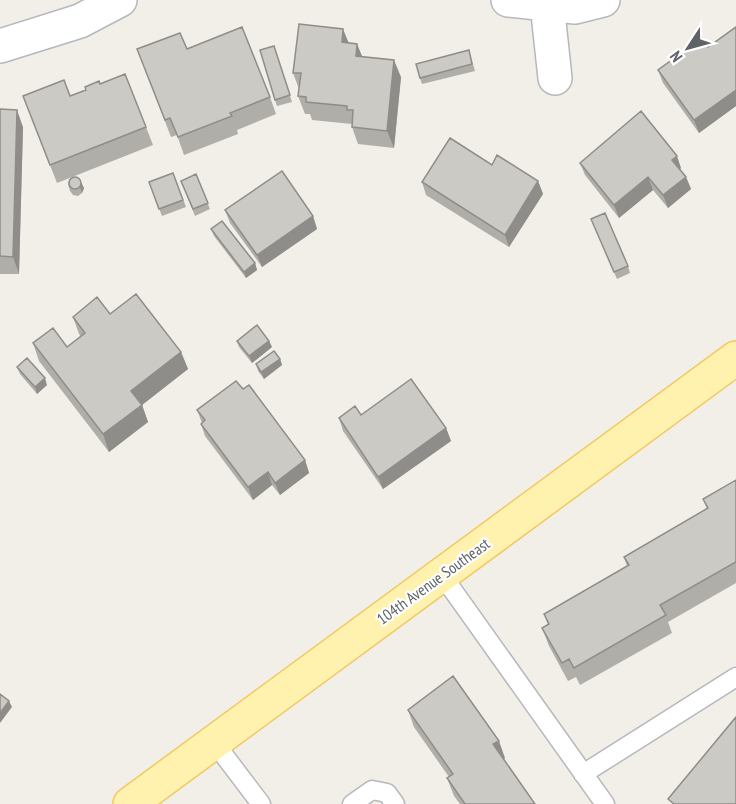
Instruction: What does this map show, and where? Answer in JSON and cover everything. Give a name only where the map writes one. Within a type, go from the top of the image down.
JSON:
[{"type":"main road","name":"104th Avenue Southeast","points":[[130,804],[736,358]]},
{"type":"street","points":[[0,46],[80,21],[120,0]]},
{"type":"street","points":[[508,0],[575,7],[603,0]]},
{"type":"street","points":[[547,4],[555,78]]},
{"type":"lane","points":[[441,575],[604,804]]},
{"type":"lane","points":[[584,774],[736,677]]},
{"type":"lane","points":[[214,742],[261,804]]},
{"type":"lane","points":[[352,804],[372,790],[387,793],[395,804]]},
{"type":"building","points":[[299,24],[343,29],[342,42],[357,44],[356,56],[394,60],[387,131],[352,127],[353,110],[347,110],[347,106],[306,102],[306,97],[298,96],[301,73],[293,73]]},
{"type":"building","points":[[242,27],[270,97],[230,113],[232,116],[178,137],[170,118],[165,120],[137,49],[180,33],[187,49]]},
{"type":"building","points":[[736,27],[736,90],[694,120],[658,70],[702,38],[708,47]]},
{"type":"building","points":[[274,46],[290,95],[275,100],[260,50]]},
{"type":"building","points":[[469,50],[472,64],[420,78],[416,64]]},
{"type":"building","points":[[125,74],[146,127],[50,165],[23,96],[64,80],[70,96],[86,90],[85,87],[99,81],[100,84]]},
{"type":"building","points":[[0,109],[17,110],[13,257],[0,256]]},
{"type":"building","points":[[641,111],[677,156],[672,160],[686,177],[663,195],[648,177],[614,205],[580,163]]},
{"type":"building","points":[[450,138],[492,165],[497,155],[538,181],[505,235],[422,182]]},
{"type":"building","points":[[282,171],[313,216],[257,255],[225,210]]},
{"type":"building","points":[[173,173],[183,200],[159,209],[149,182]]},
{"type":"building","points":[[196,174],[208,203],[193,209],[181,181]]},
{"type":"building","points":[[77,177],[81,183],[77,189],[73,189],[69,181]]},
{"type":"building","points":[[605,213],[628,266],[614,272],[591,219]]},
{"type":"building","points":[[222,221],[255,263],[244,272],[211,229]]},
{"type":"building","points":[[136,294],[181,352],[131,391],[142,405],[103,434],[33,343],[53,328],[67,347],[85,333],[73,317],[97,297],[110,314]]},
{"type":"building","points":[[257,325],[269,341],[249,356],[237,341]]},
{"type":"building","points":[[274,351],[280,359],[261,372],[256,364]]},
{"type":"building","points":[[27,358],[45,378],[35,387],[17,367]]},
{"type":"building","points":[[411,379],[446,428],[378,477],[339,418],[355,406],[361,415]]},
{"type":"building","points":[[236,381],[243,389],[249,385],[305,460],[275,483],[268,472],[248,487],[201,424],[205,420],[197,410]]},
{"type":"building","points":[[736,480],[736,562],[660,605],[666,615],[574,668],[569,659],[562,663],[542,628],[549,624],[544,614],[629,565],[624,557],[708,508],[703,499]]},
{"type":"building","points":[[453,676],[499,741],[493,744],[535,804],[465,804],[447,778],[453,774],[408,710]]},
{"type":"building","points":[[0,694],[9,701],[0,713]]},
{"type":"building","points":[[736,717],[736,804],[674,804],[668,799]]}]
